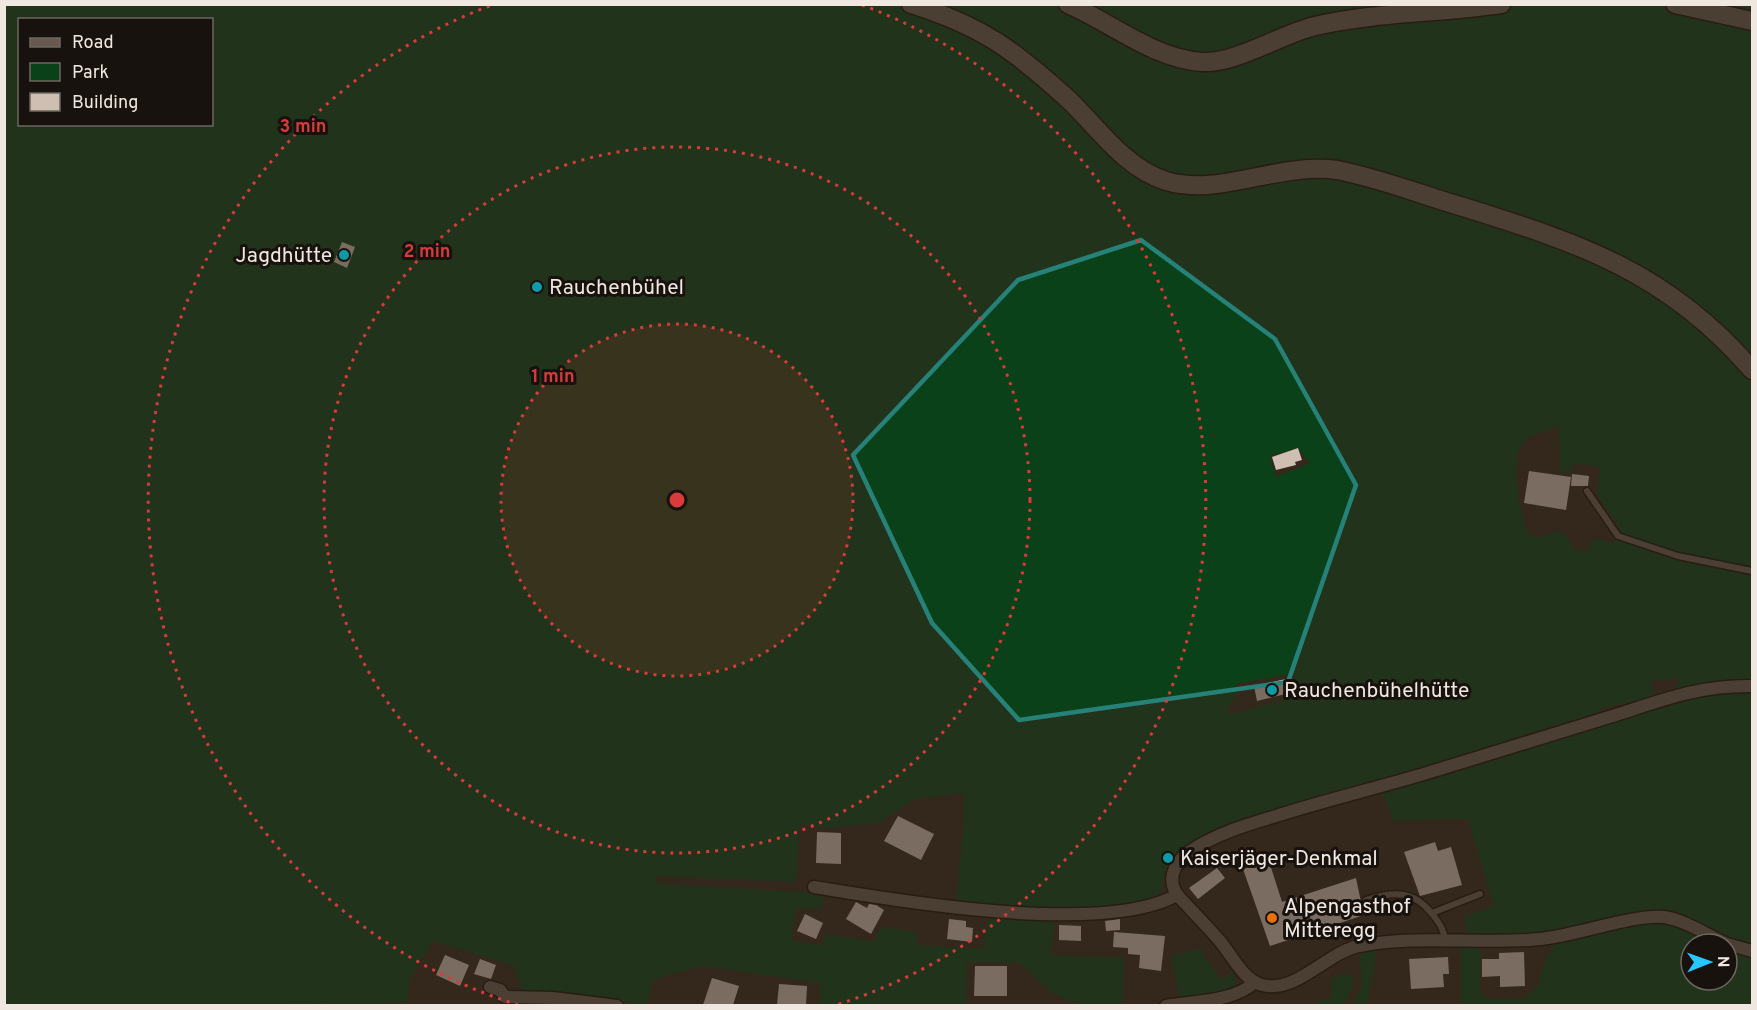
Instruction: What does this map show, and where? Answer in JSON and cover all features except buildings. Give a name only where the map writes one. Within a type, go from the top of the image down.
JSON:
[{"type":"main road","points":[[911,4],[967,24],[997,40],[1045,78],[1116,148],[1149,174],[1177,183],[1195,185],[1284,170],[1312,168],[1337,170],[1560,237],[1625,266],[1655,284],[1700,317],[1752,370]]},
{"type":"main road","points":[[1068,4],[1147,46],[1181,59],[1204,62],[1248,51],[1312,27],[1372,15],[1501,4]]},
{"type":"main road","points":[[1675,4],[1752,21]]},
{"type":"street","points":[[1701,932],[1677,921],[1659,917],[1544,939],[1445,940],[1361,946],[1341,952],[1287,983],[1269,986],[1246,976],[1220,941],[1177,895],[1172,884],[1172,873],[1181,858],[1202,844],[1252,823],[1424,774],[1664,697],[1717,688],[1752,686]]},
{"type":"street","points":[[814,886],[944,904],[1058,915],[1146,908],[1177,895]]},
{"type":"street","points":[[1166,1005],[1235,994],[1247,990],[1256,982]]},
{"type":"street","points":[[490,987],[500,990],[504,996],[553,998],[617,1005]]},
{"type":"lane","points":[[1587,490],[1618,536],[1678,556],[1752,571]]},
{"type":"lane","points":[[1366,900],[1404,893],[1424,904],[1432,913],[1444,931],[1445,940]]},
{"type":"lane","points":[[1432,913],[1451,903],[1480,894]]},
{"type":"highlighted area","points":[[1141,240],[1275,339],[1356,485],[1288,682],[1019,720],[932,623],[853,455],[1018,280]]},
{"type":"green space","points":[[5,5],[1752,5],[1752,685],[1672,694],[1680,678],[1651,681],[1653,697],[1603,708],[1593,717],[1540,730],[1425,768],[1234,823],[1189,845],[1168,863],[1159,897],[1150,902],[1053,911],[956,901],[964,793],[915,799],[878,823],[829,828],[800,824],[796,882],[657,876],[657,884],[824,893],[822,909],[796,908],[791,940],[823,945],[826,934],[874,942],[881,927],[918,932],[916,945],[983,949],[989,914],[1054,919],[1051,956],[1124,957],[1123,1005],[1076,1003],[1065,999],[1046,987],[1020,963],[967,962],[966,1005],[820,1005],[820,983],[701,966],[653,980],[647,1005],[523,993],[514,966],[433,941],[410,978],[407,1003],[5,1006]],"holes":[[[1559,426],[1560,471],[1571,473],[1573,463],[1600,467],[1597,494],[1619,528],[1612,544],[1601,539],[1592,540],[1589,551],[1574,550],[1566,535],[1558,531],[1537,537],[1526,530],[1516,469],[1521,446],[1535,434]],[[1298,448],[1310,463],[1276,477],[1270,456]],[[1294,673],[1300,695],[1231,715],[1228,707],[1238,695],[1236,684]]]},
{"type":"green space","points":[[1738,691],[1752,692],[1752,950],[1749,943],[1739,941],[1739,932],[1716,932],[1682,915],[1663,910],[1628,915],[1581,929],[1556,933],[1467,934],[1464,916],[1494,907],[1468,819],[1393,821],[1382,790],[1614,723],[1659,706],[1706,695]]},
{"type":"green space","points":[[1659,922],[1688,932],[1679,932],[1679,992],[1739,992],[1739,954],[1752,958],[1752,1005],[1461,1006],[1461,944],[1473,943],[1481,953],[1480,991],[1487,999],[1525,998],[1538,986],[1545,959],[1557,942],[1642,923]]},
{"type":"green space","points":[[1200,948],[1220,980],[1234,973],[1235,985],[1229,991],[1180,999],[1171,956]]},
{"type":"green space","points":[[1377,950],[1367,1005],[1352,1006],[1362,985],[1359,956],[1367,951]]},
{"type":"green space","points":[[1344,974],[1352,976],[1353,984],[1344,1004],[1311,1005],[1332,997],[1331,979]]},
{"type":"place","name":"Jagdhütte","points":[[344,255]]},
{"type":"place","name":"Rauchenbühel","points":[[537,287]]},
{"type":"place","name":"Rauchenbühelhütte","points":[[1272,690]]},
{"type":"place","name":"Kaiserjäger-Denkmal","points":[[1168,858]]},
{"type":"place","name":"Alpengasthof Mitteregg","points":[[1272,918]]}]
